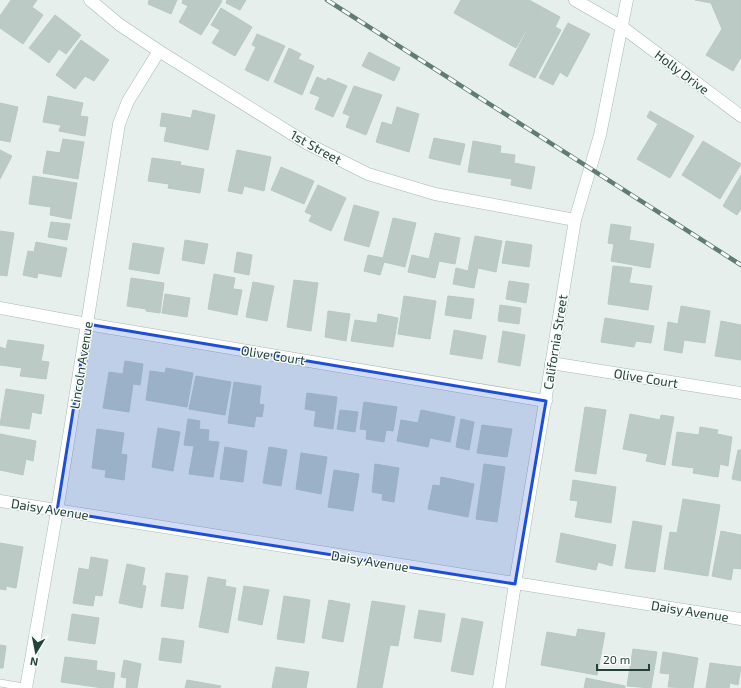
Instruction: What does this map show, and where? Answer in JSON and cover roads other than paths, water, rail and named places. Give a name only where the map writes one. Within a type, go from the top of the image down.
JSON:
[{"type":"street","name":"1st Street","points":[[90,0],[120,25],[159,51],[308,144],[368,174],[435,194],[575,220]]},
{"type":"street","name":"Holly Drive","points":[[575,0],[622,27],[741,116]]},
{"type":"street","name":"California Street","points":[[499,688],[575,220],[600,135],[627,0]]},
{"type":"street","name":"Lincoln Avenue","points":[[27,688],[119,124],[128,101],[159,51]]},
{"type":"street","name":"Olive Court","points":[[0,308],[87,324],[546,400]]},
{"type":"street","name":"Olive Court","points":[[551,363],[741,393]]},
{"type":"street","name":"Daisy Avenue","points":[[0,501],[741,619]]},
{"type":"lane","points":[[0,683],[27,688]]},
{"type":"railway","points":[[327,0],[741,265]]}]
